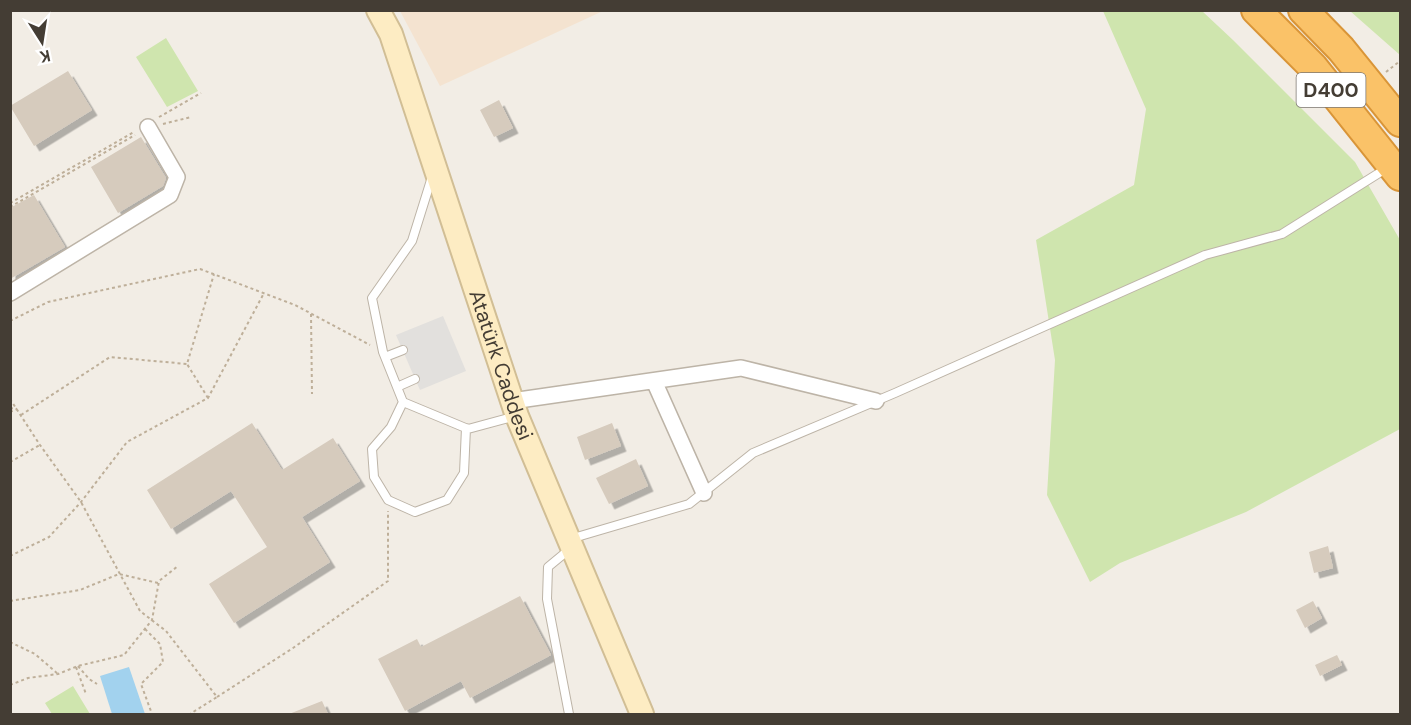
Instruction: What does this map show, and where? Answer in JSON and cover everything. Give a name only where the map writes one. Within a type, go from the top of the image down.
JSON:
[{"type":"highway","name":"D400","points":[[1256,10],[1313,67],[1396,171]]},
{"type":"highway","name":"D400","points":[[1303,10],[1341,49],[1401,123]]},
{"type":"street","name":"Atatürk Caddesi","points":[[378,10],[391,34],[515,408],[642,714]]},
{"type":"street","points":[[10,293],[170,195],[177,177],[146,126]]},
{"type":"street","points":[[515,408],[654,381],[741,368],[876,401]]},
{"type":"street","points":[[654,381],[704,493]]},
{"type":"lane","points":[[435,167],[412,241],[372,297],[384,355],[404,402],[468,429],[515,408]]},
{"type":"lane","points":[[569,714],[547,599],[548,567],[570,543],[689,504],[753,453],[1205,255],[1282,234],[1396,171]]},
{"type":"lane","points":[[384,355],[403,350]]},
{"type":"lane","points":[[397,387],[415,379]]},
{"type":"lane","points":[[404,402],[391,427],[372,449],[374,477],[388,500],[415,512],[447,500],[464,473],[466,428]]},
{"type":"path","points":[[10,205],[201,93]]},
{"type":"path","points":[[10,205],[146,126],[191,117]]},
{"type":"path","points":[[10,321],[48,302],[200,269],[295,305],[384,355]]},
{"type":"path","points":[[208,398],[187,364],[214,274]]},
{"type":"path","points":[[10,556],[49,537],[81,502],[127,442],[208,398],[264,293]]},
{"type":"path","points":[[311,314],[312,394]]},
{"type":"path","points":[[21,415],[110,357],[187,364]]},
{"type":"path","points":[[10,399],[81,502],[140,610],[166,631],[217,696]]},
{"type":"path","points":[[10,410],[17,409]]},
{"type":"path","points":[[10,462],[40,445]]},
{"type":"path","points":[[190,714],[293,648],[388,581],[388,500]]},
{"type":"path","points":[[10,685],[28,678],[58,674],[124,655],[152,620],[159,583],[177,566]]},
{"type":"path","points":[[10,601],[80,590],[119,574],[159,583]]},
{"type":"path","points":[[145,629],[160,644],[163,662],[141,684],[152,714]]},
{"type":"path","points":[[10,642],[35,654],[58,674]]},
{"type":"path","points":[[77,667],[97,684]]},
{"type":"path","points":[[77,667],[86,694]]},
{"type":"shaded area","points":[[400,11],[603,11],[440,86]]},
{"type":"shaded area","points":[[443,316],[466,371],[420,390],[396,335]]},
{"type":"green space","points":[[1103,11],[1202,11],[1355,162],[1400,240],[1400,429],[1246,512],[1120,563],[1090,582],[1047,495],[1055,360],[1036,240],[1134,185],[1146,109]]},
{"type":"green space","points":[[1350,11],[1400,11],[1400,55]]},
{"type":"green space","points":[[166,38],[198,91],[167,107],[136,57]]},
{"type":"green space","points":[[73,686],[90,714],[52,714],[45,703]]},
{"type":"water","points":[[129,667],[145,714],[112,714],[100,676]]},
{"type":"building","points":[[68,71],[92,110],[34,146],[10,106]]},
{"type":"building","points":[[499,100],[513,128],[494,137],[480,110]]},
{"type":"building","points":[[141,137],[166,178],[163,186],[118,213],[91,167]]},
{"type":"building","points":[[34,195],[65,247],[10,279],[10,208]]},
{"type":"building","points":[[252,423],[282,470],[333,438],[360,481],[302,517],[330,562],[234,623],[209,584],[267,547],[231,491],[171,529],[147,490]]},
{"type":"building","points":[[612,423],[621,446],[585,460],[577,437]]},
{"type":"building","points":[[636,459],[648,486],[609,504],[596,478]]},
{"type":"building","points":[[1328,546],[1333,568],[1314,573],[1309,552]]},
{"type":"building","points":[[520,596],[551,655],[470,698],[461,681],[405,711],[378,659],[417,639],[421,647]]},
{"type":"building","points":[[1313,601],[1322,618],[1305,628],[1296,610]]},
{"type":"building","points":[[1337,655],[1342,665],[1320,676],[1315,665]]},
{"type":"building","points":[[322,701],[328,714],[289,714]]}]
